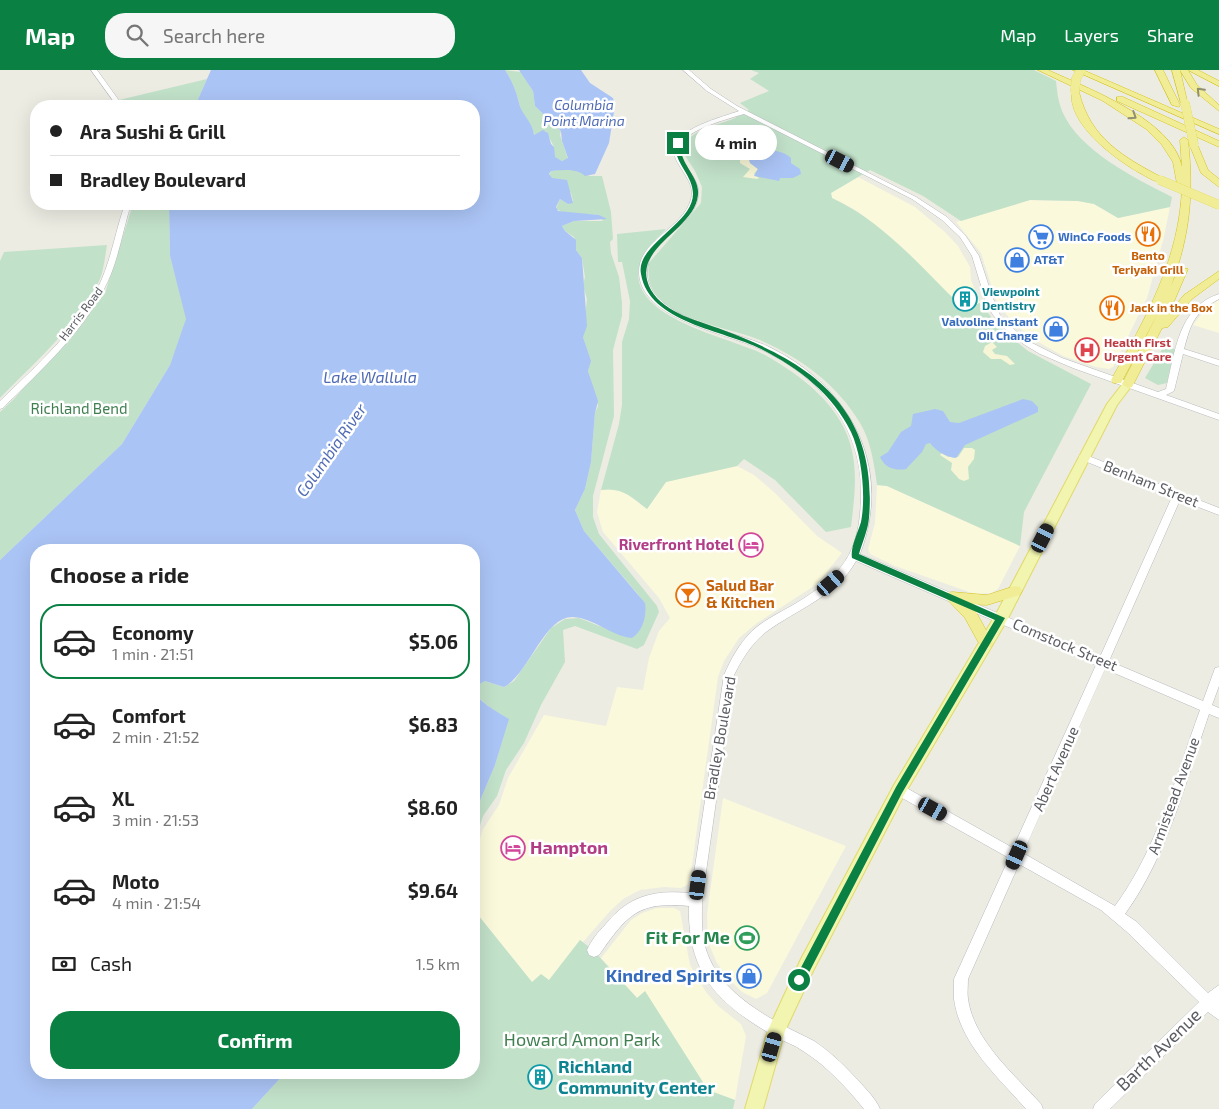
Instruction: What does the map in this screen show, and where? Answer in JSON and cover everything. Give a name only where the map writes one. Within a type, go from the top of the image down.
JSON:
[{"type":"highway","points":[[1042,70],[1128,113],[1164,141],[1174,156],[1180,172],[1182,241]]},
{"type":"highway","points":[[1055,70],[1219,144]]},
{"type":"highway","points":[[1077,70],[1219,132]]},
{"type":"highway","points":[[1081,70],[1076,79],[1075,92],[1081,114],[1095,135],[1118,155],[1160,180],[1219,204]]},
{"type":"highway","points":[[1100,70],[1110,80],[1219,132]]},
{"type":"highway","points":[[1159,70],[1180,104]]},
{"type":"highway","points":[[1170,70],[1204,171],[1219,184]]},
{"type":"highway","points":[[1117,380],[1172,273],[1182,241],[1187,214],[1189,179],[1176,70]]},
{"type":"highway","points":[[1184,70],[1194,86],[1219,109]]},
{"type":"highway","points":[[1192,70],[1219,84]]},
{"type":"highway","points":[[1128,384],[1151,341],[1180,277],[1194,228],[1197,189],[1194,145]]},
{"type":"highway","points":[[1151,341],[1188,297],[1219,274]]},
{"type":"highway","points":[[1188,297],[1219,280]]},
{"type":"highway","points":[[952,597],[987,600],[1015,591]]},
{"type":"highway","points":[[952,597],[970,614],[986,643]]},
{"type":"main road","points":[[1112,404],[1117,380]]},
{"type":"main road","points":[[754,1109],[777,1030],[806,965],[899,790],[1001,618],[1112,404],[1128,384]]},
{"type":"street","points":[[96,70],[116,100]]},
{"type":"street","points":[[686,70],[714,94],[743,112],[930,208],[957,231],[973,252],[992,307],[1013,332],[1055,357],[1219,417]]},
{"type":"street","name":"Bradley Boulevard","points":[[743,112],[693,130],[678,143],[678,156],[694,183],[694,200],[686,215],[648,256],[644,267],[644,278],[653,297],[675,314],[773,352],[813,379],[835,401],[855,432],[866,468],[865,519],[855,556],[840,575],[820,592],[755,636],[737,658],[730,672],[693,921],[702,962],[709,974],[732,1000],[777,1030],[810,1047],[824,1058],[873,1109]]},
{"type":"street","name":"Harris Road","points":[[0,406],[68,333],[97,295],[109,270],[118,231],[126,210]]},
{"type":"street","points":[[1156,395],[1170,391],[1186,326],[1191,318],[1202,306],[1219,296]]},
{"type":"street","points":[[1181,351],[1219,364]]},
{"type":"street","name":"Benham Street","points":[[1083,457],[1219,512]]},
{"type":"street","name":"Abert Avenue","points":[[1036,1109],[979,1042],[964,1015],[960,993],[961,979],[1177,496]]},
{"type":"street","name":"Comstock Street","points":[[855,556],[1219,713]]},
{"type":"street","name":"Armistead Avenue","points":[[1117,914],[1133,892],[1154,853],[1219,670]]},
{"type":"street","points":[[899,790],[1017,855],[1117,914],[1219,1012]]},
{"type":"street","points":[[594,950],[616,920],[636,904],[662,897],[696,900]]},
{"type":"street","name":"Barth Avenue","points":[[1100,1109],[1219,992]]},
{"type":"shaded area","points":[[858,177],[915,207],[945,232],[958,246],[970,267],[971,280],[980,303],[963,308],[879,228],[858,212],[832,198],[831,193]]},
{"type":"shaded area","points":[[1030,200],[1078,201],[1094,204],[1118,218],[1170,207],[1163,241],[1147,298],[1113,367],[1109,369],[1096,367],[1063,356],[1033,339],[1012,322],[996,300],[981,253],[956,222]]},
{"type":"shaded area","points":[[1219,300],[1219,333],[1193,325],[1206,308]]},
{"type":"shaded area","points":[[737,466],[754,475],[775,493],[817,536],[842,553],[817,584],[757,623],[739,638],[724,661],[718,677],[690,879],[687,885],[681,888],[664,887],[640,890],[623,899],[583,942],[580,940],[549,980],[532,982],[480,917],[480,838],[483,829],[499,805],[508,778],[544,715],[606,726],[617,687],[643,690],[649,658],[659,631],[670,618],[659,598],[603,532],[597,512],[601,490],[613,489],[624,492],[647,509],[666,482]]},
{"type":"shaded area","points":[[877,485],[887,486],[1020,546],[998,589],[991,593],[975,594],[895,566],[870,554],[868,549],[875,523]]},
{"type":"shaded area","points":[[723,798],[846,846],[767,993],[756,999],[742,992],[730,980],[717,963],[708,942],[707,914]]},
{"type":"shaded area","points":[[657,908],[674,908],[680,911],[690,965],[706,992],[718,1006],[741,1024],[746,1036],[735,1100],[708,1091],[645,992],[637,998],[601,958],[631,920],[642,913]]},
{"type":"green space","points":[[505,70],[521,72],[533,91],[535,106],[561,131],[560,135],[568,159],[562,161],[554,157],[554,147],[546,131],[534,135],[532,126],[520,107],[514,86]]},
{"type":"green space","points":[[751,70],[1034,70],[1056,81],[1062,111],[1081,139],[1125,172],[1172,197],[1170,207],[1118,218],[1094,204],[1078,201],[1030,200],[961,221],[923,196],[870,170],[831,193],[832,198],[851,208],[886,233],[918,262],[963,308],[980,303],[1000,328],[1028,351],[1091,384],[1024,512],[1020,546],[887,486],[877,485],[872,453],[864,430],[851,409],[829,384],[804,364],[775,347],[747,335],[684,315],[671,308],[659,298],[651,286],[648,264],[701,203],[702,187],[695,171],[682,151],[685,144],[696,133],[735,118],[749,110],[740,103],[769,91],[750,79],[759,73]]},
{"type":"green space","points":[[207,79],[198,100],[119,100]]},
{"type":"green space","points":[[573,170],[590,176],[602,176],[611,212],[613,239],[610,242],[611,253],[619,277],[622,316],[613,350],[614,416],[593,496],[593,517],[599,534],[657,606],[659,612],[644,645],[637,649],[575,626],[563,630],[565,662],[541,705],[524,743],[506,770],[497,796],[483,816],[480,826],[480,801],[495,765],[508,720],[480,698],[480,684],[485,681],[504,687],[514,681],[551,628],[565,619],[579,618],[627,637],[644,617],[645,612],[642,601],[637,593],[584,531],[575,510],[585,489],[591,462],[595,413],[598,406],[588,371],[590,360],[583,337],[587,299],[583,285],[585,277],[582,258],[576,250],[574,237],[565,231],[562,226],[574,221],[603,221],[599,215],[564,213],[556,209],[560,199],[568,204],[573,201],[571,193],[549,176],[551,171]]},
{"type":"green space","name":"Richland Bend","points":[[131,210],[169,210],[170,256],[187,319],[170,365],[122,444],[0,560],[0,412],[14,399],[106,290]]},
{"type":"green space","points":[[666,229],[642,258],[638,278],[645,296],[661,310],[681,322],[765,355],[799,377],[828,404],[843,426],[852,451],[855,476],[851,527],[826,532],[775,480],[744,459],[737,466],[666,482],[647,509],[626,494],[615,490],[601,490],[619,424],[622,405],[622,342],[629,319],[630,301],[622,262],[618,262],[617,234]]},
{"type":"green space","points":[[107,245],[100,279],[80,312],[55,342],[0,398],[0,261],[4,252]]},
{"type":"green space","points":[[1164,346],[1175,349],[1167,383],[1158,385],[1145,378]]},
{"type":"green space","name":"Howard Amon Park","points":[[480,917],[532,982],[541,974],[549,980],[580,940],[593,950],[637,998],[645,991],[708,1090],[735,1100],[733,1109],[252,1109],[280,1079],[480,1079]]},
{"type":"sand","points":[[752,139],[762,148],[752,147],[741,151],[748,156],[750,163],[758,169],[754,174],[759,178],[757,179],[743,177],[750,169],[740,163],[740,156],[723,145],[747,146],[750,145]]},
{"type":"sand","points":[[992,342],[997,347],[992,350],[995,354],[1007,356],[1015,364],[1010,365],[1001,359],[991,359],[983,352],[985,346]]},
{"type":"sand","points":[[964,448],[975,450],[974,459],[968,467],[969,479],[964,481],[959,479],[951,470],[952,463],[940,455],[942,453],[948,457],[958,457]]},
{"type":"water","name":"Lake Wallula","points":[[211,70],[505,70],[514,86],[520,107],[532,126],[534,135],[543,130],[548,133],[551,144],[554,147],[555,157],[562,161],[568,158],[562,141],[561,131],[535,106],[533,91],[519,70],[581,70],[590,83],[613,98],[615,105],[609,143],[595,174],[585,176],[578,172],[565,170],[551,171],[549,174],[552,178],[567,180],[573,203],[568,204],[560,199],[556,207],[558,211],[599,215],[607,219],[574,221],[562,226],[576,240],[576,250],[582,258],[587,326],[583,337],[591,361],[588,371],[598,401],[595,413],[591,462],[585,489],[575,510],[584,531],[645,603],[645,618],[639,631],[632,638],[624,637],[581,618],[563,619],[545,635],[521,670],[504,687],[485,681],[480,684],[480,544],[30,544],[30,1079],[280,1079],[252,1109],[0,1109],[0,560],[122,444],[170,365],[186,319],[170,256],[169,210],[480,210],[480,100],[198,100]]},
{"type":"water","points":[[754,147],[788,155],[791,158],[791,163],[800,169],[801,174],[793,178],[780,178],[779,181],[754,176],[758,169],[750,163],[748,156],[740,151]]},
{"type":"water","points":[[1023,399],[1032,401],[1038,407],[1038,412],[965,445],[956,458],[941,453],[930,443],[926,444],[922,452],[906,469],[898,470],[891,468],[880,457],[888,452],[901,432],[911,426],[913,414],[935,409],[943,411],[950,422],[959,423]]},
{"type":"water","points":[[480,699],[509,719],[495,765],[480,801]]},
{"type":"place","name":"Bento Teriyaki Grill","points":[[1148,234]]},
{"type":"place","name":"WinCo Foods","points":[[1041,237]]},
{"type":"place","name":"AT&T","points":[[1017,260]]},
{"type":"place","name":"Viewpoint Dentistry","points":[[965,299]]},
{"type":"place","name":"Jack in the Box","points":[[1112,308]]},
{"type":"place","name":"Valvoline Instant Oil Change","points":[[1056,329]]},
{"type":"place","name":"Health First Urgent Care","points":[[1087,350]]},
{"type":"place","name":"Riverfront Hotel","points":[[751,545]]},
{"type":"place","name":"Salud Bar & Kitchen","points":[[688,595]]},
{"type":"place","name":"Hampton","points":[[513,848]]},
{"type":"place","name":"Fit For Me","points":[[747,938]]},
{"type":"place","name":"Kindred Spirits","points":[[749,976]]},
{"type":"place","name":"Richland Community Center","points":[[540,1077]]},
{"type":"route","points":[[678,143],[676,152],[692,178],[696,196],[686,215],[650,253],[645,261],[643,272],[645,283],[653,297],[675,314],[762,346],[813,379],[835,401],[855,432],[864,456],[866,468],[865,519],[855,556],[1001,618],[899,790],[799,980]]},
{"type":"water label","name":"Columbia Point Marina","points":[[584,113]]},
{"type":"water label","name":"Columbia River","points":[[331,450]]}]
